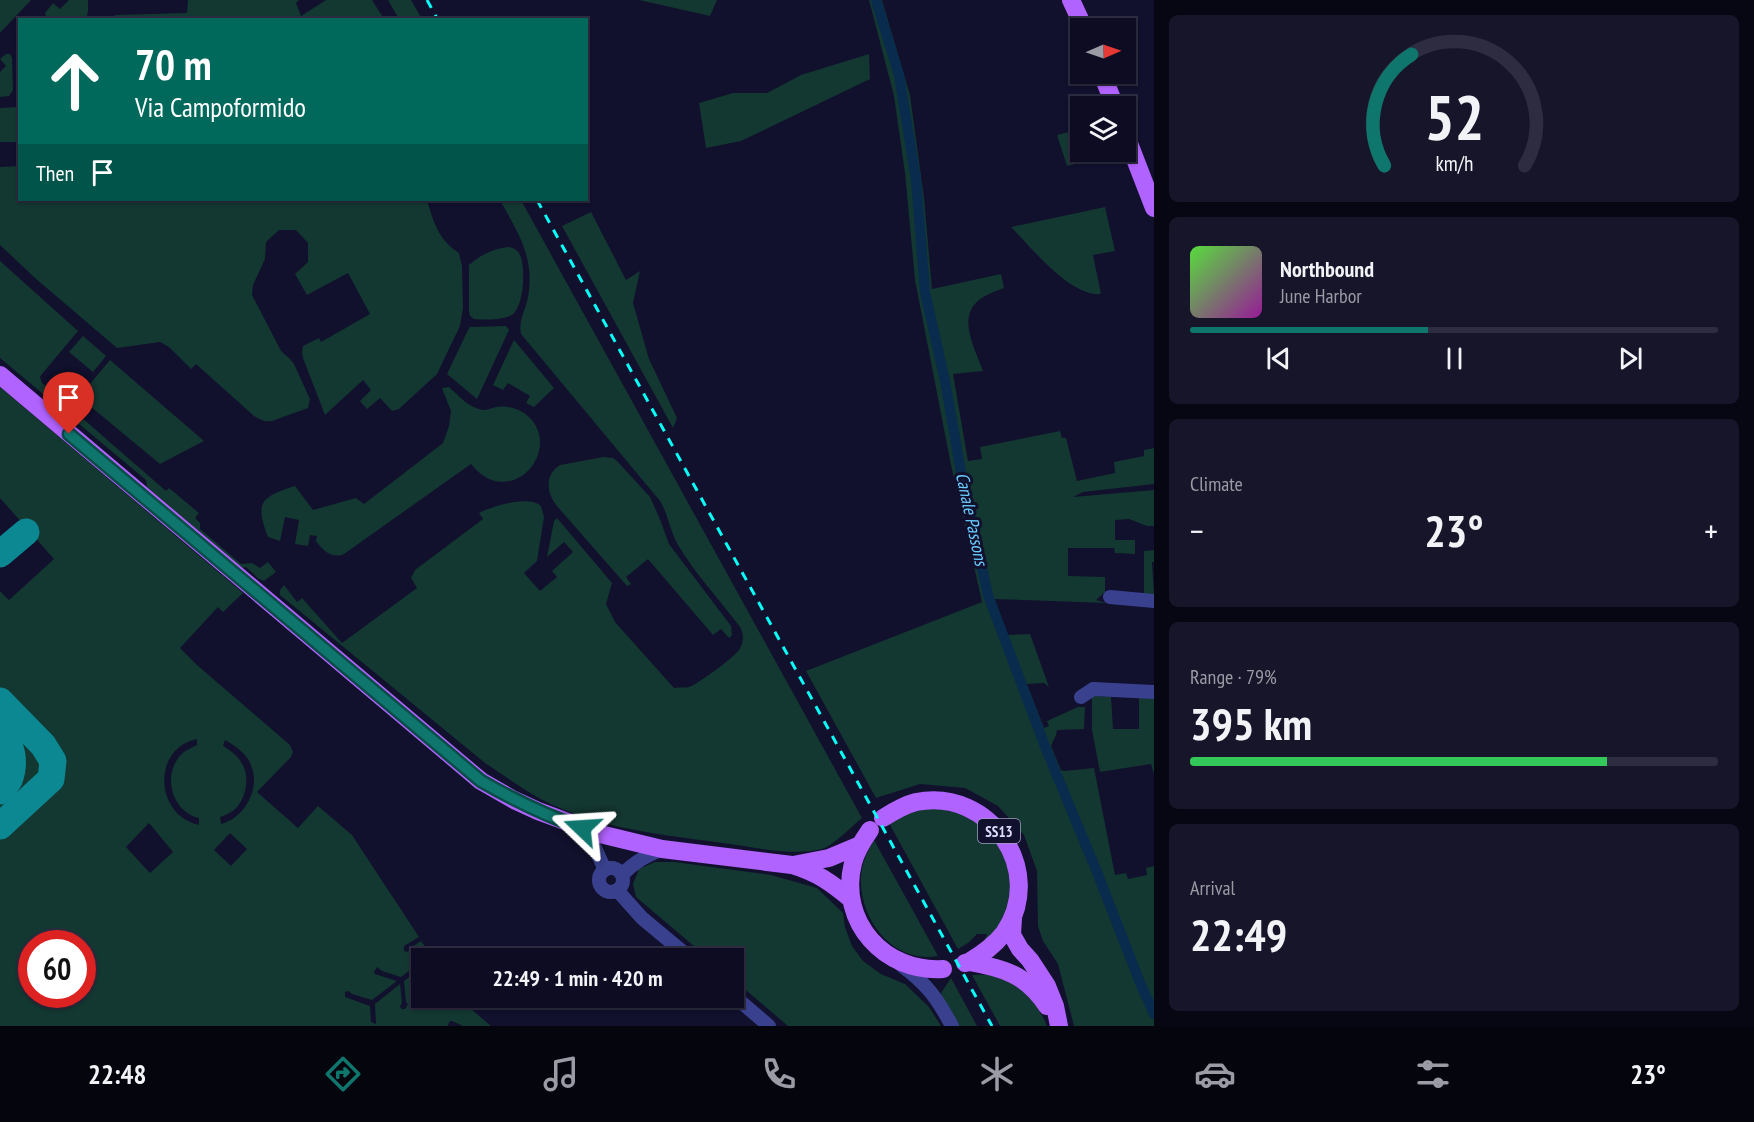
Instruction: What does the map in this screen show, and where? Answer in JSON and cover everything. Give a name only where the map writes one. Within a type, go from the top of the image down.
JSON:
[{"type":"main road","points":[[1071,0],[1079,18]]},
{"type":"main road","points":[[1136,161],[1154,208]]},
{"type":"main road","name":"SS13","points":[[0,375],[481,781],[514,800],[564,822],[600,834],[663,849],[792,865],[819,875],[851,899]]},
{"type":"main road","name":"SS13","points":[[792,865],[829,858],[871,831],[899,808],[916,802],[952,802],[985,817],[1008,844],[1015,861],[1018,888],[1012,935],[1047,986],[1059,1024]]},
{"type":"main road","points":[[871,831],[853,862],[850,880],[851,899],[861,927],[875,944],[892,958],[912,966],[944,969]]},
{"type":"main road","name":"SS13","points":[[1013,915],[1004,933],[990,948],[967,963],[1000,969],[1028,983],[1038,991],[1059,1024]]},
{"type":"street","points":[[1110,597],[1154,601]]},
{"type":"street","points":[[1081,697],[1093,689],[1154,692]]},
{"type":"street","points":[[564,822],[595,848],[605,870]]},
{"type":"street","points":[[622,875],[632,864],[663,849]]},
{"type":"street","points":[[608,868],[617,869],[622,875],[623,882],[617,890],[608,891],[601,886],[599,877],[608,868]]},
{"type":"street","points":[[617,890],[642,918],[678,948]]},
{"type":"street","points":[[892,958],[920,979],[940,1005],[952,1026]]},
{"type":"street","points":[[744,1004],[770,1026]]},
{"type":"green space","points":[[0,0],[31,0],[0,33]]},
{"type":"green space","points":[[69,0],[88,0],[87,16],[80,18],[46,17],[45,13],[53,3],[60,9]]},
{"type":"green space","points":[[188,0],[299,0],[296,3],[301,16],[326,0],[372,0],[383,18],[115,18],[115,15],[187,13]]},
{"type":"green space","points":[[388,0],[411,0],[421,18],[398,18]]},
{"type":"green space","points":[[639,0],[717,0],[710,16]]},
{"type":"green space","points":[[869,0],[882,0],[910,95],[924,198],[932,289],[1001,274],[1004,288],[988,294],[970,311],[970,337],[983,371],[953,374],[968,461],[982,459],[980,447],[1060,431],[1062,438],[1066,438],[1077,481],[1115,473],[1114,462],[1144,456],[1144,450],[1154,448],[1154,484],[1083,492],[1073,497],[1154,490],[1154,526],[1147,526],[1129,519],[1115,520],[1115,540],[1135,540],[1135,554],[1115,553],[1114,548],[1068,548],[1068,576],[1105,577],[1105,592],[1096,600],[1107,603],[994,599],[1007,635],[1030,634],[1049,687],[1044,683],[1027,684],[1044,728],[1049,726],[1047,721],[1078,707],[1085,707],[1084,729],[1057,730],[1051,746],[1061,770],[1094,768],[1115,875],[1126,873],[1128,879],[1147,875],[1146,868],[1154,866],[1154,1026],[1074,1026],[1058,964],[1043,941],[1038,926],[1037,871],[1024,835],[998,806],[965,788],[920,784],[876,798],[806,671],[982,602],[951,465],[915,280],[905,173],[894,96]]},
{"type":"green space","points":[[10,54],[12,58],[13,90],[9,96],[0,97],[0,72],[6,66],[0,59]]},
{"type":"green space","points":[[869,54],[870,79],[741,141],[706,148],[699,103],[733,93],[767,93],[801,75]]},
{"type":"green space","points":[[18,107],[18,142],[0,142],[0,108]]},
{"type":"green space","points":[[1070,132],[1070,162],[1084,162],[1067,166],[1057,135]]},
{"type":"green space","points":[[18,166],[18,201],[427,201],[441,236],[459,253],[462,266],[463,308],[460,326],[437,374],[399,409],[392,411],[380,398],[367,409],[360,401],[371,390],[363,380],[325,415],[303,358],[303,346],[319,338],[321,342],[370,314],[348,273],[307,295],[295,274],[308,262],[308,243],[296,230],[279,230],[266,242],[265,259],[253,285],[252,295],[281,351],[294,364],[310,399],[308,408],[272,421],[260,420],[196,364],[191,369],[169,347],[160,342],[117,348],[0,245],[0,167]]},
{"type":"green space","points":[[501,201],[522,201],[862,818],[837,840],[822,849],[788,852],[666,835],[601,822],[550,804],[485,763],[280,595],[280,590],[284,585],[297,602],[302,598],[342,643],[417,588],[411,578],[415,570],[483,519],[479,513],[492,507],[528,501],[541,506],[544,517],[537,561],[524,573],[540,591],[557,577],[552,571],[573,552],[564,542],[547,557],[554,521],[557,518],[612,583],[606,604],[615,622],[674,688],[689,687],[700,681],[730,659],[741,647],[743,638],[740,627],[685,556],[675,540],[660,501],[521,334],[521,320],[530,283],[527,257],[513,223]]},
{"type":"green space","points":[[1105,207],[1115,251],[1093,255],[1101,294],[1089,293],[1064,279],[1040,258],[1011,227]]},
{"type":"green space","points":[[591,212],[626,280],[640,271],[633,303],[649,359],[677,418],[673,428],[562,226]]},
{"type":"green space","points":[[509,247],[516,249],[519,253],[523,268],[523,286],[516,311],[503,318],[474,319],[469,312],[469,265],[488,253]]},
{"type":"green space","points":[[0,261],[78,331],[42,374],[40,377],[42,383],[166,491],[169,488],[199,513],[195,518],[200,523],[200,529],[241,564],[252,563],[260,568],[268,562],[276,572],[264,581],[246,567],[242,568],[147,487],[146,480],[0,358]]},
{"type":"green space","points":[[506,326],[509,330],[477,399],[447,374],[470,327]]},
{"type":"green space","points":[[83,336],[106,356],[93,372],[69,352]]},
{"type":"green space","points":[[514,340],[554,388],[534,407],[526,403],[530,396],[508,383],[503,390],[493,385]]},
{"type":"green space","points":[[110,360],[204,441],[160,464],[79,397]]},
{"type":"green space","points":[[0,387],[243,593],[223,612],[218,607],[180,648],[290,745],[293,752],[291,757],[257,792],[298,828],[318,806],[352,835],[419,937],[404,946],[404,951],[408,952],[410,948],[421,941],[426,948],[411,948],[411,970],[401,977],[377,967],[375,974],[397,981],[372,1000],[348,991],[345,992],[345,997],[370,1006],[371,1022],[376,1024],[375,1004],[400,984],[402,1002],[400,1007],[405,1009],[408,1004],[404,981],[411,976],[411,1008],[470,1008],[491,1026],[463,1026],[452,1021],[448,1026],[0,1026],[0,834],[59,782],[62,757],[0,694],[0,591],[9,600],[54,559],[0,498]],"holes":[[[197,739],[197,745],[184,752],[177,760],[171,779],[175,799],[189,814],[199,818],[199,825],[184,819],[173,809],[164,782],[166,768],[172,755],[182,745]],[[225,740],[236,747],[250,763],[254,782],[244,808],[230,821],[221,824],[220,817],[234,810],[243,797],[246,779],[244,767],[239,759],[223,746]],[[149,823],[173,852],[150,873],[126,847]],[[230,833],[247,849],[231,866],[214,850]]]},
{"type":"green space","points":[[449,387],[464,401],[478,409],[510,407],[523,412],[530,418],[537,429],[540,441],[533,465],[525,474],[514,480],[502,482],[489,479],[471,464],[340,555],[332,555],[325,551],[316,541],[317,536],[310,535],[308,546],[295,544],[299,520],[285,517],[280,541],[268,537],[262,508],[268,497],[295,486],[313,510],[356,498],[364,504],[443,443],[451,411],[442,388]]},
{"type":"green space","points":[[603,457],[617,461],[650,497],[669,544],[731,626],[732,635],[729,638],[721,629],[713,635],[648,559],[626,577],[631,584],[627,586],[556,505],[549,489],[550,478],[555,469],[560,465]]},
{"type":"green space","points":[[1154,550],[1154,562],[1152,562],[1154,595],[1144,595],[1144,551]]},
{"type":"green space","points":[[1092,696],[1111,697],[1113,729],[1139,729],[1139,698],[1154,698],[1154,774],[1151,764],[1100,772],[1092,730]]},
{"type":"green space","points":[[0,712],[40,754],[47,768],[40,781],[0,818]]},
{"type":"green space","points":[[932,807],[970,816],[997,839],[1011,875],[1009,902],[1005,915],[994,932],[984,941],[987,934],[977,934],[958,949],[889,823],[908,812]]},
{"type":"green space","points":[[874,840],[938,956],[922,957],[908,954],[884,938],[874,926],[863,898],[861,872]]},
{"type":"green space","points":[[655,862],[674,862],[771,875],[817,888],[843,913],[852,946],[863,961],[881,974],[905,984],[929,1007],[941,1026],[788,1026],[744,989],[744,948],[696,948],[636,897],[633,884],[639,869]]},
{"type":"green space","points":[[972,975],[993,976],[1013,984],[1033,1002],[1047,1026],[1000,1026]]},
{"type":"green space","points":[[951,978],[977,1026],[958,1026],[942,997],[941,993]]},
{"type":"waterway","name":"Canale Passons","points":[[876,0],[899,75],[916,180],[925,292],[988,595],[1046,749],[1154,1014]]},
{"type":"taxiway","points":[[0,554],[26,532]]},
{"type":"taxiway","points":[[0,701],[43,745],[53,761],[51,779],[0,826]]},
{"type":"taxiway","points":[[0,731],[12,754],[11,774],[0,791]]},
{"type":"railway","points":[[427,0],[437,18]]},
{"type":"railway","points":[[538,201],[992,1026]]},
{"type":"route","points":[[69,434],[481,781],[514,800],[582,828]]}]
